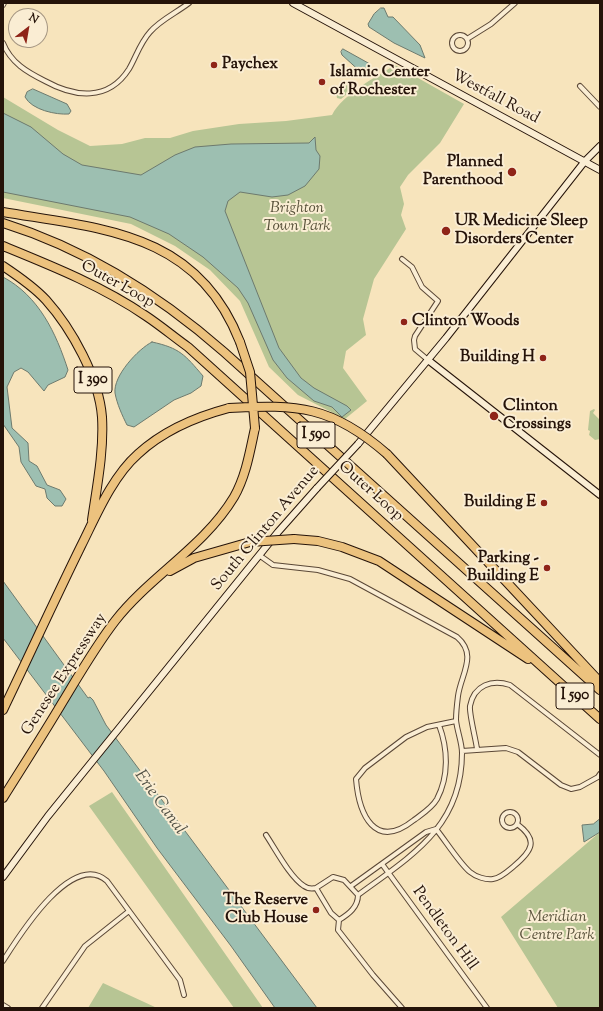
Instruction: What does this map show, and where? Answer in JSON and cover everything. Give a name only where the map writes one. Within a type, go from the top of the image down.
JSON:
[{"type":"highway","points":[[3,212],[111,231],[132,237],[160,249],[185,266],[209,290],[229,318],[240,342],[250,372],[255,428],[245,470],[234,497],[214,523],[194,546],[160,576]]},
{"type":"highway","name":"Outer Loop","points":[[3,223],[57,243],[99,263],[136,285],[182,317],[224,352],[600,690]]},
{"type":"highway","name":"Outer Loop","points":[[3,246],[47,264],[103,291],[146,316],[188,347],[600,719]]},
{"type":"highway","name":"I 390","points":[[3,266],[21,277],[46,300],[67,328],[83,357],[95,386],[102,416],[101,453],[91,527]]},
{"type":"highway","name":"Genesee Expressway","points":[[3,710],[108,492],[137,454],[178,425],[204,414],[228,408],[269,405],[303,408],[316,411],[346,424],[368,438],[387,454],[600,682]]},
{"type":"highway","points":[[160,576],[194,558],[250,542],[294,539],[318,541],[342,547],[379,561],[549,673]]},
{"type":"highway","name":"Genesee Expressway","points":[[3,798],[88,660],[115,621],[136,597],[160,576]]},
{"type":"street","points":[[3,44],[15,62],[33,75],[67,92],[91,93],[112,86],[122,77],[150,32],[189,3]]},
{"type":"street","name":"Westfall Road","points":[[293,3],[600,170]]},
{"type":"street","points":[[467,39],[491,24],[515,3]]},
{"type":"street","points":[[456,36],[462,36],[467,39],[468,45],[464,50],[458,51],[453,48],[452,42],[456,36]]},
{"type":"street","points":[[580,86],[600,107]]},
{"type":"street","name":"South Clinton Avenue","points":[[3,877],[48,816],[259,556],[316,488],[358,444],[428,360],[585,161],[600,146]]},
{"type":"street","points":[[402,259],[412,267],[422,287],[438,301],[414,340],[415,349],[600,495]]},
{"type":"street","points":[[259,556],[274,565],[318,570],[350,579],[457,637],[467,650],[468,658],[458,695],[456,721],[462,751],[458,789],[452,804],[431,838],[358,895]]},
{"type":"street","points":[[477,749],[470,707],[482,687],[490,682],[501,681],[510,685],[600,755]]},
{"type":"street","points":[[439,725],[447,758],[446,773],[436,800],[428,809],[400,830],[390,832],[377,829],[367,820],[357,792],[356,779],[365,768],[406,736],[427,727],[456,721]]},
{"type":"street","points":[[462,751],[506,748],[518,752],[561,785],[571,789],[580,787],[600,774]]},
{"type":"street","points":[[436,829],[470,872],[484,878],[494,879],[506,873],[530,851],[530,839],[526,831],[516,824]]},
{"type":"street","points":[[351,886],[426,832],[436,829]]},
{"type":"street","points":[[266,835],[296,880],[304,887],[310,889],[316,888],[333,877],[344,880],[351,886],[358,895],[358,901],[352,910],[338,920]]},
{"type":"street","name":"Pendleton Hill","points":[[382,864],[487,1008]]},
{"type":"street","points":[[3,961],[28,923],[43,905],[67,884],[83,874],[92,874],[103,878],[129,911],[180,980],[184,996]]},
{"type":"street","points":[[316,888],[331,913],[338,920],[338,930],[373,975],[402,1008]]},
{"type":"street","points":[[42,1008],[85,946],[129,911]]},
{"type":"street","points":[[3,1005],[8,1008]]},
{"type":"green space","name":"Brighton Town Park","points":[[395,65],[464,104],[440,143],[408,175],[400,187],[404,204],[401,215],[406,229],[374,279],[363,319],[366,335],[346,351],[343,368],[367,401],[345,419],[298,395],[269,367],[240,301],[210,270],[175,246],[131,224],[3,198],[3,97],[58,130],[90,146],[122,144],[145,138],[170,138],[193,131],[239,124],[286,121],[332,115],[337,107],[352,93]]},
{"type":"green space","points":[[347,85],[352,90],[341,99],[337,98],[336,92]]},
{"type":"green space","points":[[595,410],[593,413],[600,420],[600,439],[595,440],[589,435],[590,431],[588,430],[590,411]]},
{"type":"green space","points":[[112,792],[263,1008],[234,1008],[89,806]]},
{"type":"green space","name":"Meridian Centre Park","points":[[600,832],[600,1008],[558,1008],[501,917]]},
{"type":"green space","points":[[103,983],[157,1008],[88,1008]]},
{"type":"water","points":[[381,8],[384,8],[388,17],[393,17],[420,45],[425,58],[394,43],[369,27],[368,24],[374,14]]},
{"type":"water","points":[[343,49],[370,64],[367,73],[363,74],[342,55],[341,52]]},
{"type":"water","points":[[33,89],[67,104],[71,111],[69,114],[58,114],[45,111],[33,105],[28,102],[25,97],[27,92]]},
{"type":"water","points":[[3,113],[31,127],[63,154],[82,165],[141,175],[175,155],[195,147],[231,144],[309,143],[315,137],[316,150],[320,156],[319,169],[305,186],[288,195],[272,197],[240,192],[228,201],[225,211],[279,348],[301,378],[314,388],[347,406],[351,410],[342,417],[332,407],[314,401],[287,378],[273,360],[248,303],[238,288],[203,257],[169,234],[130,217],[3,192]]},
{"type":"water","points":[[3,277],[27,294],[36,305],[52,329],[68,370],[65,377],[48,385],[44,391],[28,372],[21,368],[14,372],[7,387],[12,428],[28,443],[29,461],[37,466],[47,485],[60,490],[66,499],[62,506],[55,506],[47,498],[45,489],[36,486],[21,462],[19,447],[3,424]]},
{"type":"water","points":[[152,342],[169,347],[181,353],[203,376],[201,386],[191,393],[174,400],[134,427],[127,425],[123,417],[118,405],[115,386],[122,371],[140,351]]},
{"type":"water","name":"Erie Canal","points":[[3,581],[88,698],[90,697],[93,700],[106,725],[317,1008],[275,1008],[231,946],[157,848],[104,771],[3,638]]},
{"type":"water","points":[[600,819],[600,832],[584,842],[582,825],[593,824]]},
{"type":"place","name":"Paychex","points":[[214,65]]},
{"type":"place","name":"Islamic Center of Rochester","points":[[322,82]]},
{"type":"place","name":"Planned Parenthood","points":[[512,172]]},
{"type":"place","name":"UR Medicine Sleep Disorders Center","points":[[446,231]]},
{"type":"place","name":"Clinton Woods","points":[[404,322]]},
{"type":"place","name":"Building H","points":[[543,358]]},
{"type":"place","name":"Clinton Crossings","points":[[494,416]]},
{"type":"place","name":"Building E","points":[[544,503]]},
{"type":"place","name":"Parking - Building E","points":[[547,568]]},
{"type":"place","name":"The Reserve Club House","points":[[316,910]]}]
